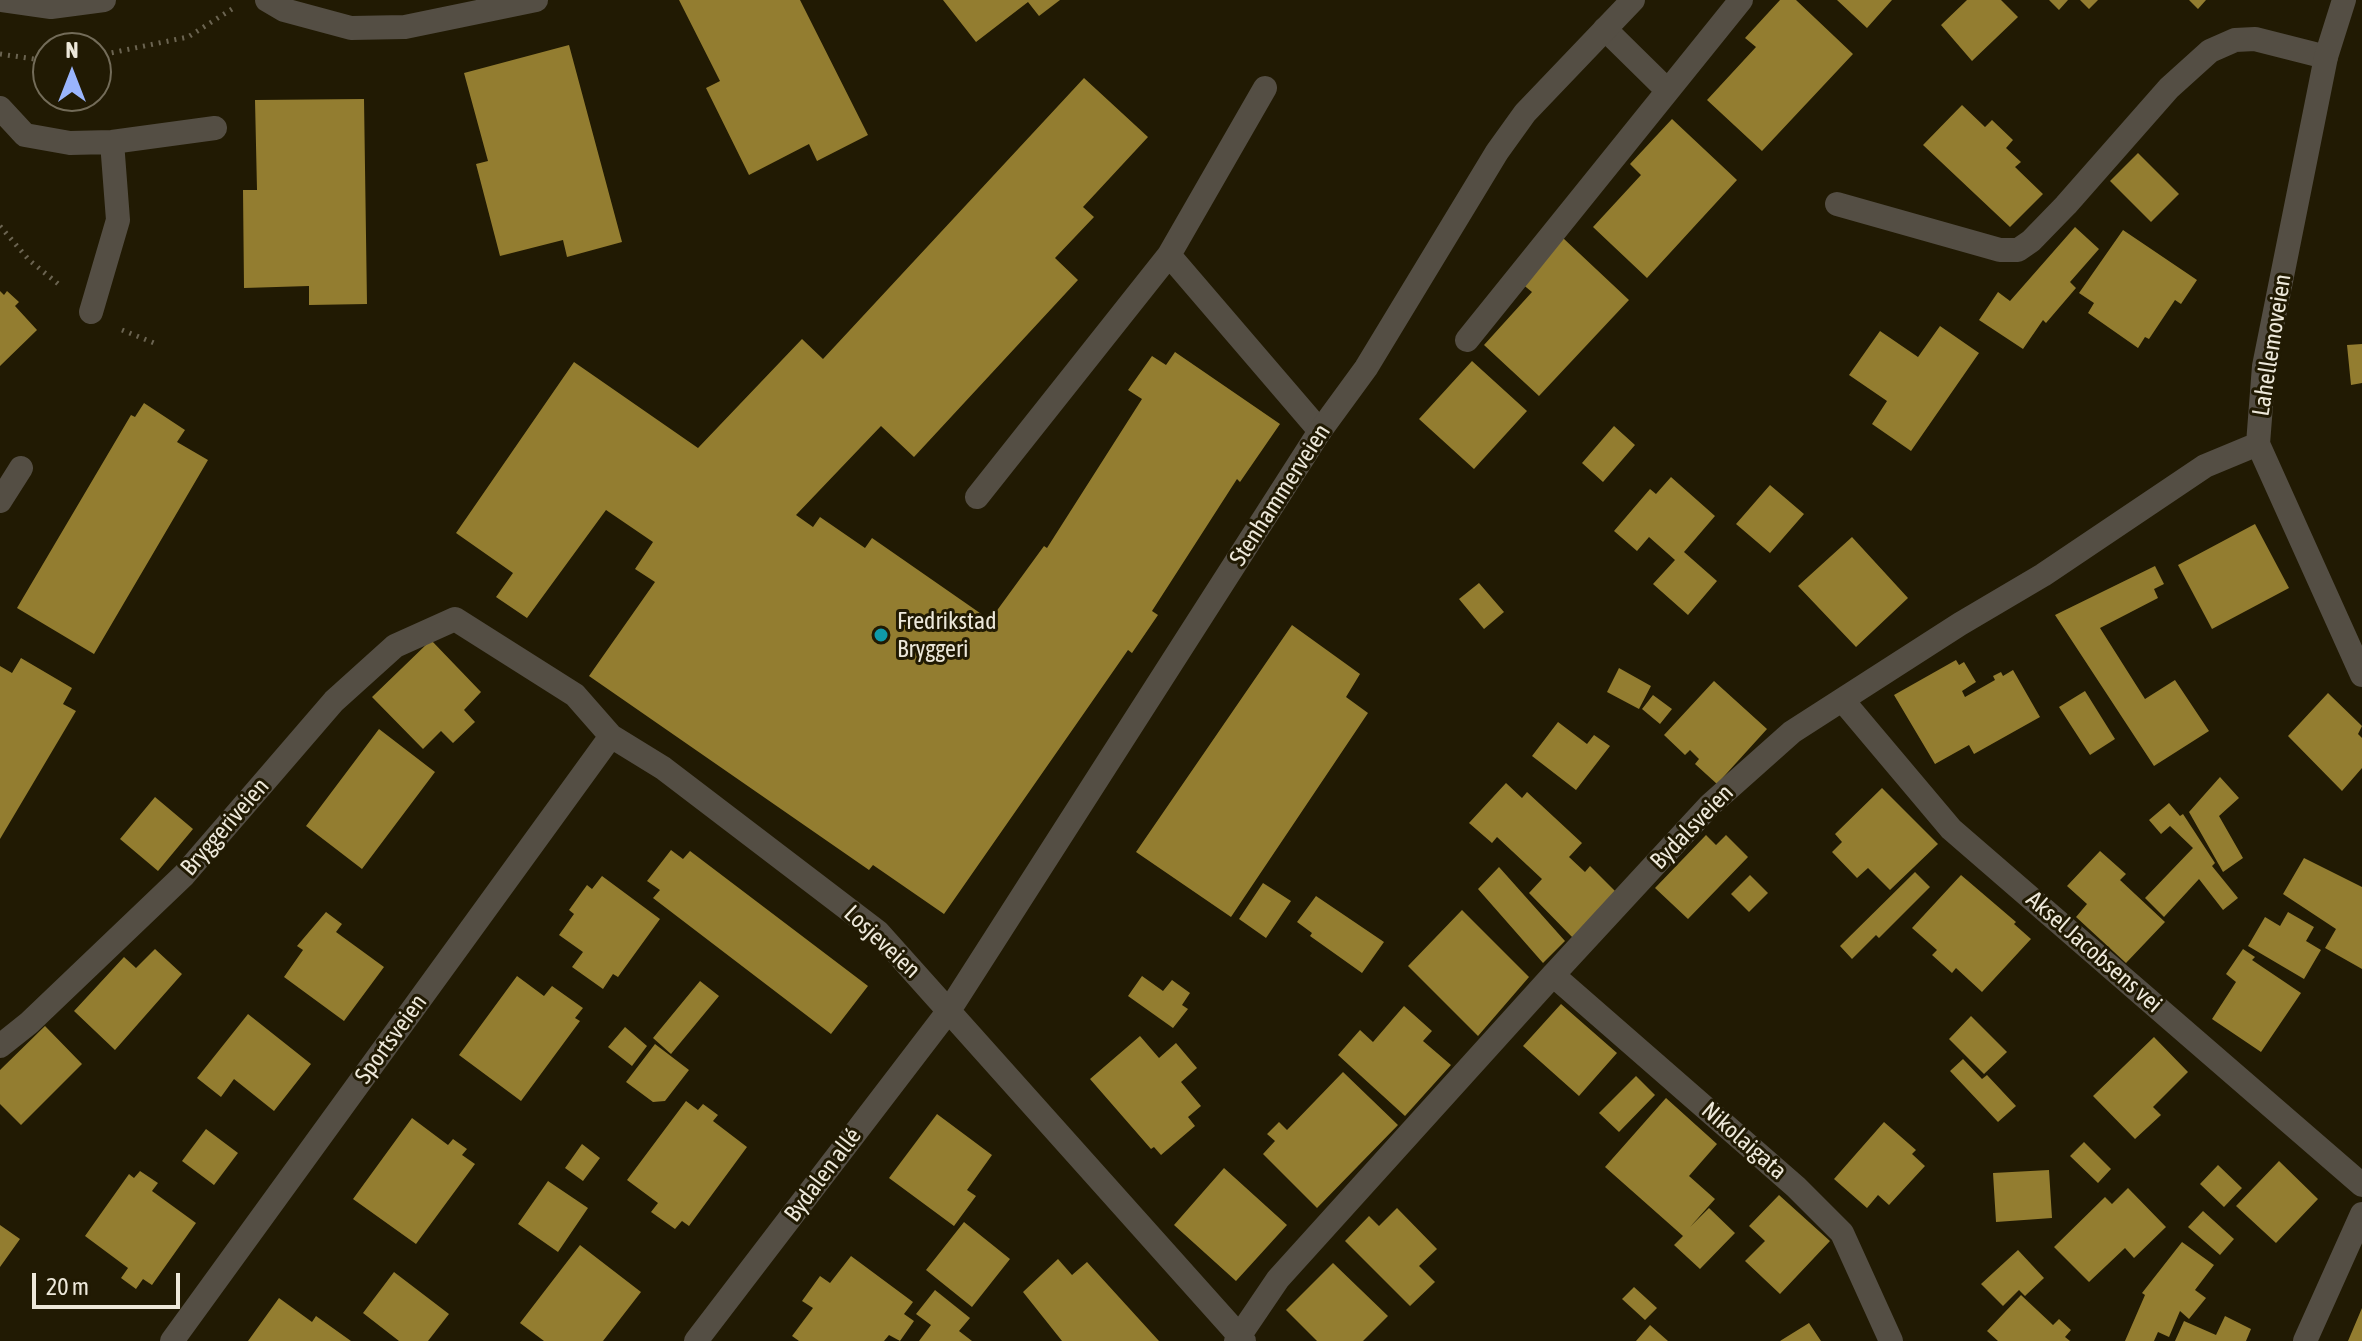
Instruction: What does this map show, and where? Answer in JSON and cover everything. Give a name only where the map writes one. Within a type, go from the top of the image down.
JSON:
[{"type":"street","points":[[2,0],[51,7],[104,0]]},
{"type":"street","points":[[267,0],[299,15],[351,28],[405,27],[536,0]]},
{"type":"street","name":"Stenhammerveien","points":[[950,1009],[1320,431],[1366,368],[1497,152],[1525,113],[1633,0]]},
{"type":"street","points":[[1467,340],[1666,89],[1741,0]]},
{"type":"street","name":"Lahellemoveien","points":[[2344,0],[2326,57],[2264,366],[2258,444],[2362,675]]},
{"type":"street","points":[[1605,29],[1666,89]]},
{"type":"street","points":[[1837,204],[2000,250],[2018,250],[2066,205],[2169,88],[2210,51],[2235,40],[2255,39],[2326,57]]},
{"type":"street","points":[[977,497],[1169,255],[1265,88]]},
{"type":"street","points":[[0,108],[25,135],[70,143],[112,142],[215,128]]},
{"type":"street","points":[[91,312],[118,220],[112,142]]},
{"type":"street","points":[[1169,255],[1320,431]]},
{"type":"street","name":"Bydalsveien","points":[[1240,1340],[1278,1279],[1553,975],[1710,805],[1792,732],[1844,702],[1960,624],[2043,575],[2205,466],[2258,444]]},
{"type":"street","points":[[0,501],[21,468]]},
{"type":"street","name":"Losjeveien","points":[[455,619],[575,695],[611,736],[663,768],[878,932],[950,1009],[1240,1340]]},
{"type":"street","name":"Bryggeriveien","points":[[0,1046],[29,1023],[184,875],[334,701],[395,646],[455,619]]},
{"type":"street","name":"Aksel Jacobsens vei","points":[[1844,702],[1951,829],[2362,1185]]},
{"type":"street","name":"Sportsveien","points":[[172,1341],[611,736]]},
{"type":"street","name":"Nikolaigata","points":[[1553,975],[1796,1187],[1842,1233],[1891,1341]]},
{"type":"street","name":"Bydalen allé","points":[[696,1341],[950,1009]]},
{"type":"street","points":[[2305,1341],[2362,1214]]},
{"type":"path","points":[[112,53],[188,37],[235,7]]},
{"type":"path","points":[[0,54],[32,59]]},
{"type":"building","points":[[679,0],[800,0],[868,135],[817,161],[809,144],[749,175],[706,88],[720,81]]},
{"type":"building","points":[[943,0],[1060,0],[1039,16],[1028,2],[976,42]]},
{"type":"building","points":[[1780,0],[1796,0],[1853,54],[1762,151],[1707,100],[1756,47],[1745,38]]},
{"type":"building","points":[[1837,0],[1892,0],[1867,28]]},
{"type":"building","points":[[1967,0],[2001,0],[2018,17],[1972,61],[1941,25]]},
{"type":"building","points":[[2049,0],[2068,0],[2059,10]]},
{"type":"building","points":[[2080,0],[2098,0],[2089,9]]},
{"type":"building","points":[[2189,0],[2206,0],[2198,9]]},
{"type":"building","points":[[569,45],[622,242],[567,257],[563,240],[500,256],[476,164],[488,161],[464,73]]},
{"type":"building","name":"Fredrikstad Bryggeri","points":[[1084,78],[1148,137],[1083,207],[1094,217],[1055,258],[1078,280],[914,457],[881,426],[796,515],[813,527],[820,517],[865,548],[872,538],[990,620],[1044,546],[1047,548],[1142,399],[1128,390],[1152,356],[1166,365],[1175,352],[1280,424],[1240,482],[1237,479],[1152,611],[1158,615],[1132,653],[1128,650],[944,914],[873,865],[869,870],[589,676],[655,582],[635,569],[653,542],[606,510],[527,618],[496,597],[513,573],[456,533],[574,362],[698,448],[802,339],[823,359]]},
{"type":"building","points":[[364,99],[367,304],[309,305],[309,286],[244,288],[243,190],[257,190],[255,100]]},
{"type":"building","points":[[1962,105],[1985,127],[1992,120],[2013,140],[2006,148],[2021,162],[2015,167],[2043,194],[2010,227],[1923,145]]},
{"type":"building","points":[[1672,119],[1737,180],[1647,278],[1593,227],[1641,175],[1630,164]]},
{"type":"building","points":[[2138,153],[2179,194],[2151,222],[2110,181]]},
{"type":"building","points":[[2075,227],[2099,249],[2070,282],[2076,288],[2046,323],[2043,320],[2023,349],[1979,320],[1998,292],[2010,301]]},
{"type":"building","points":[[2123,230],[2197,280],[2181,304],[2175,300],[2149,339],[2145,337],[2138,348],[2088,313],[2094,303],[2079,293]]},
{"type":"building","points":[[1563,238],[1629,300],[1539,396],[1484,345],[1532,292],[1521,283]]},
{"type":"building","points":[[0,291],[4,295],[7,291],[19,302],[15,306],[37,330],[0,366]]},
{"type":"building","points":[[1940,326],[1979,353],[1911,451],[1872,424],[1887,401],[1849,375],[1880,331],[1918,357]]},
{"type":"building","points":[[2362,344],[2362,383],[2351,385],[2347,345]]},
{"type":"building","points":[[1472,361],[1527,411],[1474,469],[1419,419]]},
{"type":"building","points":[[144,403],[185,430],[177,442],[208,460],[94,654],[17,608],[131,415],[135,417]]},
{"type":"building","points":[[1614,426],[1635,445],[1603,482],[1582,463]]},
{"type":"building","points":[[1671,477],[1715,516],[1684,552],[1717,581],[1688,615],[1653,584],[1675,560],[1649,537],[1637,551],[1614,531],[1650,489],[1656,494]]},
{"type":"building","points":[[1770,485],[1804,514],[1770,553],[1736,524]]},
{"type":"building","points":[[2255,524],[2289,588],[2212,629],[2178,565]]},
{"type":"building","points":[[1852,537],[1908,598],[1856,647],[1798,586]]},
{"type":"building","points":[[2155,566],[2164,584],[2154,589],[2158,598],[2100,628],[2145,699],[2175,680],[2209,731],[2154,766],[2055,615]]},
{"type":"building","points":[[1479,583],[1504,612],[1484,629],[1459,599]]},
{"type":"building","points":[[1292,625],[1360,674],[1346,697],[1368,713],[1231,917],[1136,852]]},
{"type":"building","points":[[431,640],[481,692],[464,710],[475,722],[453,743],[441,731],[423,749],[372,697]]},
{"type":"building","points":[[21,658],[72,688],[63,704],[76,711],[0,839],[0,666],[12,673]]},
{"type":"building","points":[[1956,660],[1959,665],[1964,662],[1976,682],[1962,691],[1965,697],[1995,680],[1993,676],[2001,672],[2003,676],[2013,670],[2040,717],[1974,754],[1969,745],[1935,764],[1894,695]]},
{"type":"building","points":[[1619,668],[1651,686],[1639,709],[1607,692]]},
{"type":"building","points":[[1714,681],[1767,729],[1717,784],[1695,764],[1699,759],[1690,750],[1685,755],[1664,735]]},
{"type":"building","points":[[2085,691],[2115,739],[2090,755],[2059,707]]},
{"type":"building","points":[[2328,693],[2362,726],[2358,734],[2362,738],[2362,768],[2342,791],[2288,736]]},
{"type":"building","points":[[1653,695],[1672,709],[1660,724],[1642,709]]},
{"type":"building","points":[[1558,722],[1587,744],[1594,735],[1610,746],[1576,790],[1532,756]]},
{"type":"building","points":[[379,729],[435,772],[362,869],[306,826]]},
{"type":"building","points":[[2220,777],[2239,798],[2219,816],[2243,858],[2223,872],[2189,812]]},
{"type":"building","points":[[1506,783],[1522,798],[1527,792],[1582,843],[1569,857],[1585,872],[1590,866],[1617,893],[1574,939],[1529,893],[1542,879],[1497,837],[1492,843],[1469,823]]},
{"type":"building","points":[[1882,788],[1938,844],[1890,890],[1868,868],[1857,878],[1832,852],[1842,842],[1835,834]]},
{"type":"building","points":[[155,797],[193,829],[158,871],[120,839]]},
{"type":"building","points":[[2169,803],[2180,816],[2183,814],[2215,863],[2212,866],[2238,898],[2223,910],[2199,879],[2164,917],[2145,898],[2193,848],[2170,826],[2161,834],[2149,820]]},
{"type":"building","points":[[1706,835],[1716,845],[1726,835],[1748,857],[1688,919],[1655,888]]},
{"type":"building","points":[[671,850],[683,859],[690,851],[868,986],[831,1034],[653,898],[660,890],[647,881]]},
{"type":"building","points":[[2100,851],[2126,874],[2120,880],[2165,922],[2126,963],[2076,917],[2087,904],[2067,886]]},
{"type":"building","points":[[2304,858],[2362,887],[2362,969],[2325,948],[2336,929],[2283,894]]},
{"type":"building","points":[[1499,867],[1565,941],[1543,963],[1478,889]]},
{"type":"building","points":[[1915,872],[1930,887],[1879,938],[1876,935],[1852,959],[1840,946]]},
{"type":"building","points":[[1750,875],[1768,893],[1749,912],[1731,894]]},
{"type":"building","points":[[1961,875],[2016,922],[2014,924],[2031,939],[1982,992],[1956,968],[1952,973],[1932,955],[1937,950],[1912,928]]},
{"type":"building","points":[[602,876],[660,919],[618,977],[613,974],[603,989],[572,967],[583,952],[559,935],[574,914],[569,910],[587,885],[592,889]]},
{"type":"building","points":[[1263,883],[1291,901],[1266,938],[1239,919]]},
{"type":"building","points":[[1316,896],[1384,942],[1362,973],[1310,936],[1312,933],[1297,922]]},
{"type":"building","points":[[1462,910],[1529,977],[1478,1036],[1408,966]]},
{"type":"building","points":[[326,912],[342,924],[336,932],[384,967],[344,1021],[284,977],[303,950],[297,946]]},
{"type":"building","points":[[2288,912],[2314,927],[2306,941],[2321,950],[2304,979],[2248,946],[2265,917],[2280,926]]},
{"type":"building","points":[[155,949],[182,974],[115,1050],[74,1011],[124,957],[136,968]]},
{"type":"building","points":[[2243,949],[2255,957],[2252,960],[2301,993],[2261,1052],[2212,1019],[2236,982],[2226,974]]},
{"type":"building","points":[[517,976],[544,996],[552,986],[583,1008],[575,1018],[580,1021],[521,1101],[459,1055]]},
{"type":"building","points":[[1142,976],[1163,991],[1172,980],[1190,993],[1182,1005],[1188,1009],[1173,1028],[1128,996]]},
{"type":"building","points":[[700,981],[719,996],[671,1054],[653,1038]]},
{"type":"building","points":[[1561,1004],[1617,1053],[1579,1096],[1523,1046]]},
{"type":"building","points":[[1404,1006],[1432,1031],[1423,1041],[1451,1065],[1405,1116],[1338,1055],[1360,1030],[1373,1042]]},
{"type":"building","points":[[248,1014],[311,1064],[274,1111],[234,1079],[221,1097],[197,1078]]},
{"type":"building","points":[[1971,1016],[2007,1052],[1984,1074],[1949,1039]]},
{"type":"building","points":[[45,1026],[82,1064],[21,1125],[0,1104],[0,1070]]},
{"type":"building","points":[[625,1027],[647,1046],[632,1066],[608,1047]]},
{"type":"building","points":[[1140,1036],[1159,1058],[1176,1043],[1197,1068],[1181,1082],[1201,1106],[1188,1117],[1195,1126],[1161,1155],[1154,1147],[1151,1149],[1090,1079]]},
{"type":"building","points":[[2154,1037],[2188,1072],[2153,1107],[2161,1115],[2135,1139],[2093,1096]]},
{"type":"building","points":[[655,1044],[689,1070],[665,1101],[653,1102],[626,1082]]},
{"type":"building","points":[[1963,1059],[1982,1079],[1987,1075],[2016,1106],[1998,1122],[1950,1071]]},
{"type":"building","points":[[1343,1072],[1398,1125],[1317,1208],[1263,1154],[1275,1141],[1267,1134],[1279,1122],[1287,1130]]},
{"type":"building","points":[[1636,1076],[1655,1095],[1619,1132],[1599,1113]]},
{"type":"building","points":[[1666,1098],[1717,1144],[1689,1176],[1715,1199],[1690,1227],[1709,1208],[1735,1233],[1700,1269],[1674,1245],[1683,1236],[1605,1167]]},
{"type":"building","points":[[686,1101],[698,1110],[703,1104],[718,1115],[713,1121],[747,1147],[689,1226],[682,1221],[675,1229],[651,1212],[658,1203],[627,1180]]},
{"type":"building","points":[[937,1114],[992,1155],[967,1190],[976,1196],[954,1226],[889,1178]]},
{"type":"building","points":[[412,1118],[448,1145],[453,1139],[467,1149],[462,1155],[475,1164],[416,1244],[353,1199]]},
{"type":"building","points":[[1884,1122],[1916,1150],[1912,1154],[1925,1166],[1889,1205],[1878,1195],[1867,1208],[1834,1179]]},
{"type":"building","points":[[206,1129],[238,1153],[214,1185],[182,1161]]},
{"type":"building","points":[[2084,1142],[2111,1169],[2098,1183],[2070,1156]]},
{"type":"building","points":[[582,1144],[600,1158],[583,1181],[565,1168]]},
{"type":"building","points":[[2279,1161],[2318,1199],[2276,1243],[2236,1206]]},
{"type":"building","points":[[2218,1165],[2242,1188],[2224,1207],[2200,1184]]},
{"type":"building","points":[[1224,1168],[1287,1225],[1236,1281],[1174,1225]]},
{"type":"building","points":[[2049,1170],[2052,1218],[1996,1222],[1993,1173]]},
{"type":"building","points":[[140,1171],[158,1183],[152,1191],[196,1223],[152,1285],[143,1279],[136,1289],[121,1278],[128,1268],[85,1236],[129,1174],[134,1178]]},
{"type":"building","points":[[548,1181],[588,1208],[558,1252],[518,1224]]},
{"type":"building","points":[[2128,1188],[2166,1227],[2134,1258],[2125,1248],[2089,1282],[2054,1247],[2105,1197],[2112,1204]]},
{"type":"building","points":[[1779,1195],[1830,1241],[1780,1294],[1745,1261],[1765,1241],[1749,1226]]},
{"type":"building","points":[[1397,1208],[1437,1249],[1419,1266],[1435,1282],[1410,1306],[1345,1241],[1369,1216],[1379,1226]]},
{"type":"building","points":[[2203,1211],[2234,1239],[2220,1255],[2188,1227]]},
{"type":"building","points":[[964,1222],[1010,1259],[972,1307],[926,1270]]},
{"type":"building","points":[[0,1225],[20,1239],[0,1267]]},
{"type":"building","points":[[2182,1242],[2214,1265],[2195,1290],[2206,1298],[2189,1319],[2180,1311],[2169,1337],[2158,1332],[2154,1341],[2125,1341],[2145,1295],[2142,1293]]},
{"type":"building","points":[[580,1245],[641,1292],[603,1341],[544,1341],[520,1323]]},
{"type":"building","points":[[2018,1250],[2044,1278],[2025,1296],[2019,1290],[2003,1306],[1981,1284]]},
{"type":"building","points":[[851,1256],[913,1302],[904,1314],[914,1321],[900,1341],[889,1335],[884,1341],[799,1341],[792,1336],[813,1308],[802,1301],[820,1276],[830,1283]]},
{"type":"building","points":[[1058,1259],[1072,1275],[1087,1262],[1159,1341],[1062,1341],[1023,1292]]},
{"type":"building","points":[[1333,1263],[1388,1316],[1363,1341],[1317,1341],[1286,1310]]},
{"type":"building","points":[[394,1272],[449,1314],[428,1341],[399,1341],[363,1313]]},
{"type":"building","points":[[1634,1287],[1657,1308],[1645,1320],[1622,1299]]},
{"type":"building","points":[[935,1290],[970,1318],[959,1331],[972,1341],[919,1341],[931,1325],[916,1314]]},
{"type":"building","points":[[2021,1295],[2053,1325],[2059,1319],[2071,1330],[2065,1337],[2070,1341],[1998,1341],[1987,1331]]},
{"type":"building","points":[[279,1298],[312,1322],[316,1316],[351,1341],[248,1341]]},
{"type":"building","points":[[2362,1308],[2362,1341],[2348,1341]]},
{"type":"building","points":[[2225,1316],[2251,1329],[2246,1341],[2175,1341],[2184,1321],[2216,1335]]},
{"type":"building","points":[[1809,1323],[1821,1341],[1780,1341]]},
{"type":"building","points":[[1650,1325],[1668,1341],[1636,1341]]},
{"type":"place","name":"Fredrikstad Bryggeri","points":[[881,635]]}]
